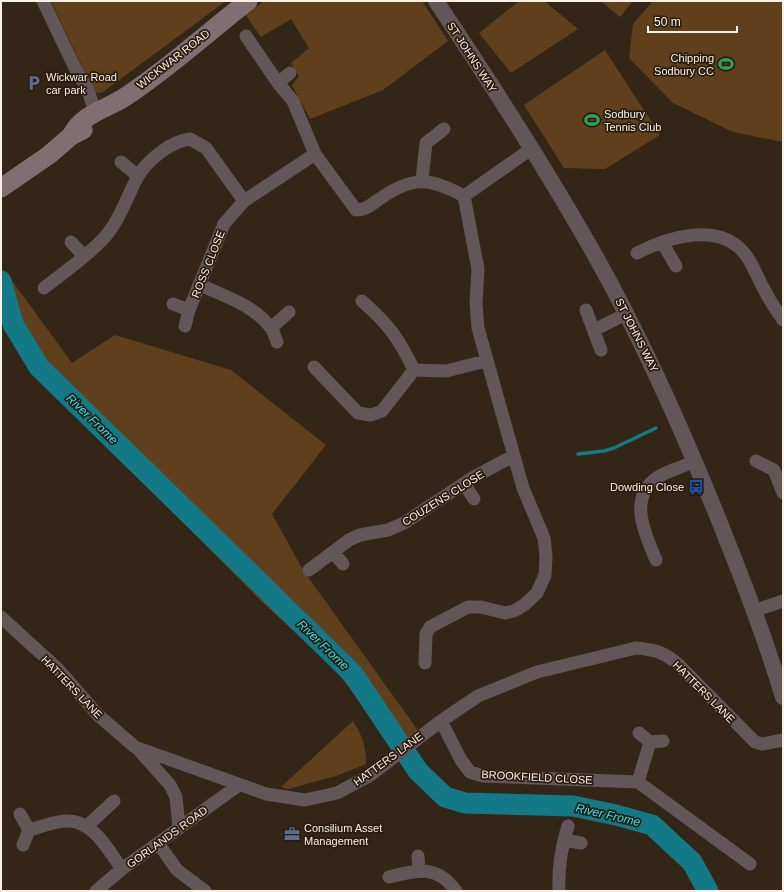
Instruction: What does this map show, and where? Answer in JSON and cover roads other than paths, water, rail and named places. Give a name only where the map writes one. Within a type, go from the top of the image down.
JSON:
[{"type":"main road","name":"WICKWAR ROAD","points":[[1,188],[48,155],[71,136],[80,122],[95,112],[124,98],[248,1]]},
{"type":"street","points":[[43,1],[76,70],[87,88],[95,112]]},
{"type":"street","name":"ST JOHNS WAY","points":[[436,1],[531,149],[588,244],[655,371],[695,461],[754,611],[783,697]]},
{"type":"street","points":[[246,36],[278,83],[293,101],[315,154],[356,210],[365,208],[395,188],[409,182],[422,180],[449,188],[464,196]]},
{"type":"street","points":[[278,83],[290,73]]},
{"type":"street","points":[[422,180],[426,143],[444,129]]},
{"type":"street","points":[[44,288],[103,239],[117,221],[138,176],[159,154],[175,142],[190,139],[206,148],[244,201]]},
{"type":"street","points":[[464,196],[531,149]]},
{"type":"street","name":"ROSS CLOSE","points":[[185,326],[189,310],[224,224],[244,201],[315,154]]},
{"type":"street","points":[[121,162],[138,176]]},
{"type":"street","points":[[425,663],[426,634],[430,627],[468,607],[481,607],[505,613],[514,611],[524,605],[537,593],[545,576],[546,556],[544,538],[523,488],[486,361],[478,328],[476,303],[478,269],[464,196]]},
{"type":"street","points":[[637,253],[662,242],[707,235],[720,237],[732,242],[749,260],[767,295],[783,320]]},
{"type":"street","points":[[71,242],[84,256]]},
{"type":"street","points":[[662,242],[676,266]]},
{"type":"street","points":[[200,285],[241,303],[271,328],[276,342]]},
{"type":"street","points":[[362,301],[396,334],[414,370]]},
{"type":"street","name":"ROSS CLOSE","points":[[172,304],[189,310]]},
{"type":"street","points":[[586,310],[601,350]]},
{"type":"street","points":[[271,328],[290,312]]},
{"type":"street","points":[[594,330],[626,314]]},
{"type":"street","points":[[414,370],[446,371],[486,361]]},
{"type":"street","points":[[314,367],[358,413],[371,415],[382,411],[414,370]]},
{"type":"street","name":"COUZENS CLOSE","points":[[309,570],[349,540],[360,535],[388,530],[404,523],[464,484],[513,456]]},
{"type":"street","points":[[656,560],[640,513],[640,504],[644,494],[657,478],[695,461]]},
{"type":"street","points":[[756,461],[778,466],[783,493]]},
{"type":"street","points":[[464,484],[474,498]]},
{"type":"street","points":[[334,552],[343,564]]},
{"type":"street","points":[[754,611],[783,601]]},
{"type":"street","name":"HATTERS LANE","points":[[1,617],[58,669],[98,715],[135,747],[266,794],[305,800],[338,793],[369,776],[441,721],[478,696],[537,672],[636,648],[652,649],[665,654],[679,665],[755,742],[762,744],[783,740]]},
{"type":"street","name":"BROOKFIELD CLOSE","points":[[441,721],[461,760],[470,772],[483,776],[638,782]]},
{"type":"street","points":[[639,733],[650,742],[663,741]]},
{"type":"street","points":[[650,742],[638,782],[750,864]]},
{"type":"street","points":[[135,747],[170,784],[176,797],[179,827]]},
{"type":"street","name":"GORLANDS ROAD","points":[[96,891],[122,869],[239,785]]},
{"type":"street","points":[[87,826],[114,800]]},
{"type":"street","points":[[20,814],[29,830]]},
{"type":"street","points":[[29,830],[66,821],[87,826],[95,833],[122,869]]},
{"type":"street","points":[[559,891],[558,872],[561,850],[568,826]]},
{"type":"street","points":[[23,845],[29,830]]},
{"type":"street","points":[[564,840],[581,843]]},
{"type":"street","points":[[158,843],[177,870],[206,891]]},
{"type":"street","points":[[418,856],[419,870]]},
{"type":"street","points":[[389,877],[419,870],[433,872],[448,880],[456,891]]},
{"type":"waterway","name":"River Frome","points":[[1,281],[13,324],[39,367],[353,674],[418,771],[445,797],[465,803],[573,806],[616,815],[652,825],[692,862],[708,891]]},
{"type":"waterway","points":[[578,454],[604,451],[614,448],[656,428]]},
{"type":"place","name":"Chipping Sodbury CC","points":[[726,64]]},
{"type":"place","name":"Wickwar Road car park","points":[[34,83]]},
{"type":"place","name":"Sodbury Tennis Club","points":[[592,120]]},
{"type":"place","name":"Dowding Close","points":[[696,487]]},
{"type":"place","name":"Consilium Asset Management","points":[[292,834]]}]
